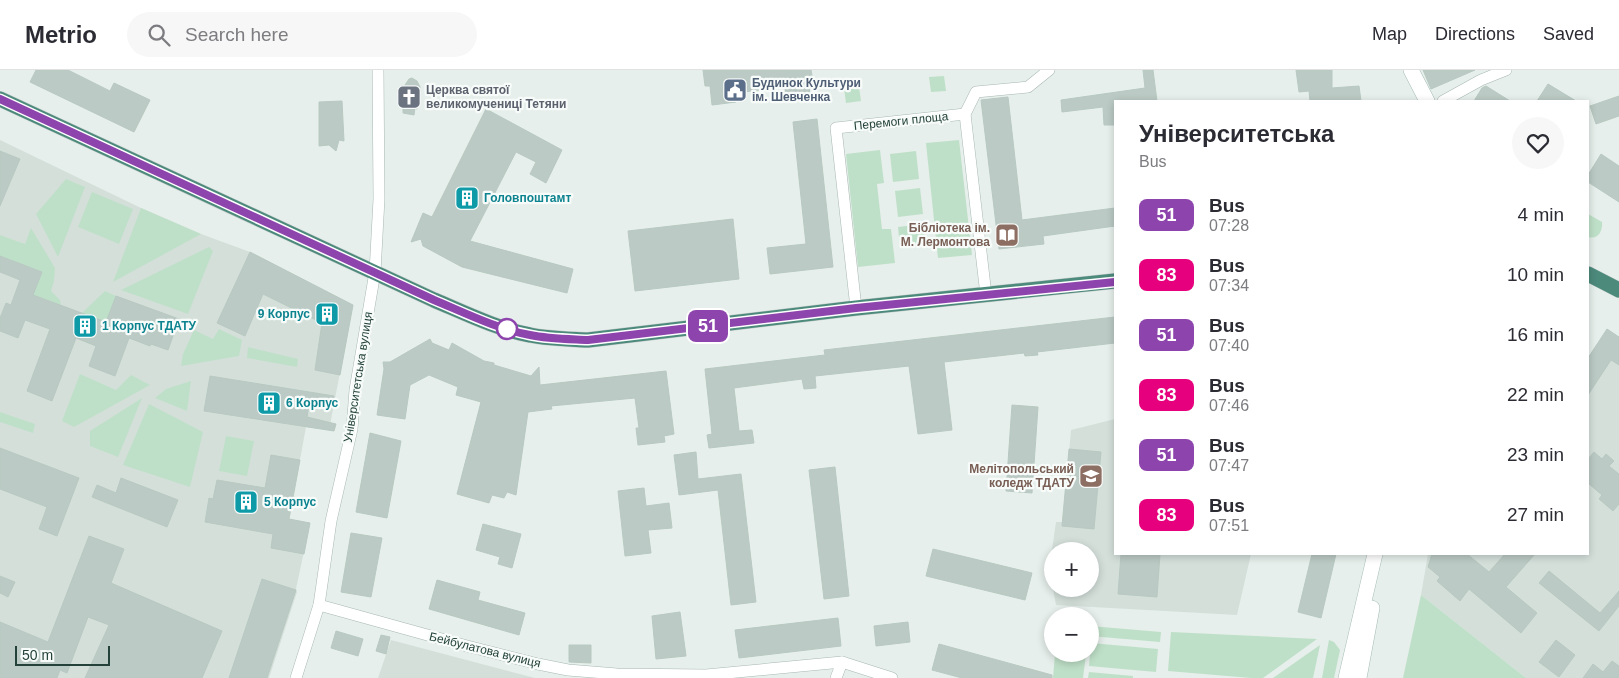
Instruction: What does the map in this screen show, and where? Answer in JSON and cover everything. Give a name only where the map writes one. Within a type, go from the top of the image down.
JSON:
[{"type":"highway","points":[[0,99],[434,300],[501,327],[529,335],[588,340],[856,308],[1114,282]]},
{"type":"highway","points":[[1589,274],[1618,286]]},
{"type":"main road","points":[[1411,70],[1426,100]]},
{"type":"main road","points":[[1346,678],[1376,555]]},
{"type":"main road","points":[[1359,678],[1382,555]]},
{"type":"street","name":"Університетська вулиця","points":[[296,678],[319,605],[330,521],[352,430],[356,390],[375,272],[380,199],[378,70]]},
{"type":"street","points":[[965,114],[976,92],[1028,86],[1049,70]]},
{"type":"street","points":[[1445,100],[1481,80],[1506,70]]},
{"type":"street","name":"Перемоги площа","points":[[856,308],[836,128],[965,114],[986,295]]},
{"type":"street","name":"Бейбулатова вулиця","points":[[319,605],[468,646],[568,670],[617,674],[706,675],[842,662],[892,678]]},
{"type":"street","points":[[836,678],[842,662]]},
{"type":"shaded area","points":[[0,140],[141,208],[201,234],[250,252],[353,305],[329,430],[306,427],[289,519],[310,523],[296,589],[297,592],[269,678],[0,678]]},
{"type":"shaded area","points":[[1607,329],[1619,337],[1619,678],[1526,678],[1421,595],[1428,555],[1589,555],[1589,356]]},
{"type":"shaded area","name":"Мелітопольський коледж ТДАТУ","points":[[1114,419],[1114,555],[1251,555],[1237,615],[1056,605],[1054,597],[1099,597],[1099,542],[1053,542],[1056,522],[1063,522],[1071,430]]},
{"type":"shaded area","points":[[391,640],[535,678],[378,678]]},
{"type":"green space","points":[[944,76],[946,91],[931,92],[929,77]]},
{"type":"green space","points":[[859,87],[861,101],[846,103],[844,88]]},
{"type":"green space","points":[[959,140],[972,255],[938,258],[926,143]]},
{"type":"green space","points":[[880,150],[884,183],[877,184],[882,229],[891,229],[895,263],[858,267],[846,154]]},
{"type":"green space","points":[[916,151],[919,179],[893,182],[890,154]]},
{"type":"green space","points":[[66,179],[85,187],[58,257],[36,214]]},
{"type":"green space","points":[[920,188],[923,214],[898,217],[895,191]]},
{"type":"green space","points":[[92,192],[133,209],[119,244],[78,227]]},
{"type":"green space","points":[[141,208],[201,234],[113,282]]},
{"type":"green space","points":[[1589,215],[1602,222],[1601,231],[1592,238],[1589,237]]},
{"type":"green space","points":[[923,224],[926,245],[900,248],[898,227]]},
{"type":"green space","points":[[31,228],[55,268],[51,291],[60,300],[61,305],[33,295],[42,272],[0,256],[0,235],[25,244]]},
{"type":"green space","points":[[209,247],[213,251],[188,314],[121,290]]},
{"type":"green space","points":[[105,291],[116,296],[106,322],[82,313]]},
{"type":"green space","points":[[219,329],[242,340],[239,356],[181,366],[183,354],[194,330],[213,339]]},
{"type":"green space","points":[[248,347],[298,359],[297,367],[247,358]]},
{"type":"green space","points":[[80,374],[116,390],[131,375],[150,385],[74,427],[62,421]]},
{"type":"green space","points":[[191,381],[187,411],[155,398],[166,389]]},
{"type":"green space","points":[[142,398],[118,457],[90,446],[90,431]]},
{"type":"green space","points":[[149,404],[203,432],[190,487],[123,465]]},
{"type":"green space","points":[[0,412],[35,424],[33,433],[0,422]]},
{"type":"green space","points":[[226,436],[254,441],[247,476],[219,471]]},
{"type":"green space","points":[[1421,595],[1526,678],[1403,678]]},
{"type":"green space","points":[[1099,627],[1161,632],[1160,642],[1099,637]]},
{"type":"green space","points":[[1171,632],[1317,639],[1263,678],[1251,678],[1168,671]]},
{"type":"green space","points":[[1329,640],[1334,642],[1340,650],[1334,678],[1322,678]]},
{"type":"green space","points":[[1099,644],[1158,649],[1156,672],[1089,666],[1089,662],[1099,662]]},
{"type":"green space","points":[[1320,645],[1313,678],[1273,678]]},
{"type":"green space","points":[[1054,662],[1085,662],[1083,678],[1053,678]]},
{"type":"green space","points":[[1089,672],[1133,676],[1133,678],[1088,678]]},
{"type":"building","points":[[36,70],[68,70],[110,91],[114,83],[150,100],[134,132],[30,82]]},
{"type":"building","name":"Будинок Культури ім. Шевченка","points":[[703,70],[811,70],[813,81],[808,81],[810,94],[786,97],[785,87],[735,93],[736,102],[712,105],[710,86],[705,86]]},
{"type":"building","points":[[1143,70],[1153,70],[1157,100],[1114,100],[1114,125],[1104,125],[1103,107],[1062,112],[1061,100],[1145,88]]},
{"type":"building","points":[[1296,70],[1332,70],[1332,88],[1359,86],[1361,100],[1310,100],[1309,91],[1299,92]]},
{"type":"building","points":[[1423,70],[1475,70],[1431,89]]},
{"type":"building","name":"Церква святої великомучениці Тетяни","points":[[412,78],[417,81],[420,87],[417,109],[415,108],[414,115],[403,113],[403,107],[401,106],[405,85]]},
{"type":"building","points":[[1548,84],[1574,100],[1538,100]]},
{"type":"building","points":[[1486,86],[1508,100],[1475,100],[1482,88]]},
{"type":"building","points":[[1619,96],[1619,116],[1596,124],[1590,106]]},
{"type":"building","points":[[1008,97],[1022,220],[1114,208],[1114,226],[1043,236],[1044,244],[999,249],[981,100]]},
{"type":"building","points":[[342,101],[344,141],[339,140],[336,151],[329,145],[319,146],[319,102]]},
{"type":"building","name":"Головпоштамт","points":[[486,109],[562,150],[546,183],[530,174],[536,162],[516,152],[470,241],[573,269],[567,293],[462,267],[423,246],[421,239],[411,242],[423,213],[432,217]]},
{"type":"building","points":[[817,119],[833,267],[770,274],[767,248],[806,244],[793,122]]},
{"type":"building","points":[[0,151],[20,159],[0,206]]},
{"type":"building","points":[[1601,154],[1619,166],[1619,202],[1589,183],[1589,173]]},
{"type":"building","points":[[733,219],[739,279],[635,291],[628,231]]},
{"type":"building","name":"9 Корпус","points":[[250,252],[353,305],[340,375],[315,370],[322,323],[263,294],[245,336],[217,323]]},
{"type":"building","name":"1 Корпус ТДАТУ","points":[[0,256],[42,272],[33,295],[106,322],[116,296],[179,319],[168,350],[129,338],[115,376],[89,366],[96,346],[76,338],[52,401],[27,391],[50,329],[25,320],[18,338],[0,331],[0,318],[6,303],[11,305],[20,280],[0,272]]},
{"type":"building","points":[[1114,317],[1114,343],[1037,352],[1038,355],[1025,356],[1024,353],[944,362],[952,430],[918,434],[909,366],[815,376],[816,388],[804,389],[802,379],[734,388],[739,431],[752,430],[754,443],[709,448],[707,435],[712,434],[705,369],[825,355],[824,350]]},
{"type":"building","points":[[1607,329],[1619,337],[1619,365],[1611,360],[1589,393],[1589,356]]},
{"type":"building","points":[[430,339],[432,343],[449,350],[452,343],[484,361],[531,376],[539,367],[540,385],[666,371],[674,434],[664,436],[665,442],[638,445],[636,428],[639,428],[635,398],[551,406],[552,409],[528,412],[516,495],[507,492],[504,498],[492,495],[489,503],[457,494],[481,402],[456,395],[458,387],[429,375],[410,385],[405,419],[377,415],[384,369],[383,362],[390,362]]},
{"type":"building","name":"6 Корпус","points":[[210,376],[334,396],[332,408],[309,405],[307,417],[336,424],[334,431],[204,411]]},
{"type":"building","points":[[1012,405],[1038,407],[1032,493],[1006,491]]},
{"type":"building","points":[[370,433],[401,441],[387,518],[356,512]]},
{"type":"building","points":[[0,448],[79,478],[57,536],[39,529],[47,507],[0,489]]},
{"type":"building","points":[[1069,449],[1101,452],[1094,529],[1062,526]]},
{"type":"building","points":[[696,452],[698,479],[741,474],[756,602],[731,605],[718,490],[679,495],[674,455]]},
{"type":"building","points":[[1594,452],[1602,459],[1606,454],[1614,461],[1609,466],[1619,474],[1619,504],[1613,511],[1599,499],[1602,495],[1589,484],[1589,458]]},
{"type":"building","name":"5 Корпус","points":[[271,455],[300,460],[289,519],[310,523],[304,554],[271,548],[273,534],[205,522],[209,498],[213,499],[217,480],[265,488]]},
{"type":"building","points":[[835,467],[849,596],[824,599],[809,470]]},
{"type":"building","points":[[121,478],[178,500],[167,527],[92,497],[97,485],[116,493]]},
{"type":"building","points":[[644,488],[646,506],[669,503],[672,528],[648,530],[651,553],[625,556],[618,491]]},
{"type":"building","points":[[483,524],[521,534],[512,568],[498,564],[500,557],[476,550]]},
{"type":"building","points":[[351,533],[382,538],[371,597],[341,592]]},
{"type":"building","points":[[89,536],[124,549],[111,583],[222,631],[202,678],[85,678],[109,625],[88,617],[67,673],[60,670],[57,678],[0,678],[0,622],[48,642]]},
{"type":"building","points":[[933,549],[1032,573],[1025,600],[926,576]]},
{"type":"building","points":[[1121,555],[1160,555],[1157,597],[1118,594]]},
{"type":"building","points":[[1312,555],[1336,555],[1321,618],[1298,612]]},
{"type":"building","points":[[1432,555],[1468,555],[1489,572],[1504,555],[1534,555],[1506,587],[1537,613],[1521,633],[1469,589],[1460,601],[1437,581],[1440,577],[1428,567]]},
{"type":"building","points":[[1549,571],[1600,613],[1619,591],[1619,606],[1599,631],[1539,583]]},
{"type":"building","points":[[0,576],[15,582],[8,597],[0,593]]},
{"type":"building","points":[[262,579],[296,590],[267,678],[229,678]]},
{"type":"building","points":[[437,580],[480,592],[478,600],[525,613],[519,635],[429,609]]},
{"type":"building","points":[[680,612],[686,656],[656,659],[652,616]]},
{"type":"building","points":[[838,618],[841,646],[739,658],[735,630]]},
{"type":"building","points":[[908,622],[910,642],[876,646],[874,626]]},
{"type":"building","points":[[336,631],[363,639],[358,656],[331,648]]},
{"type":"building","points":[[381,635],[390,637],[386,654],[376,651]]},
{"type":"building","points":[[1556,640],[1575,655],[1559,677],[1539,662]]},
{"type":"building","points":[[939,644],[1052,675],[1052,678],[962,678],[932,670]]},
{"type":"building","points":[[569,645],[591,645],[591,663],[569,662]]},
{"type":"building","points":[[1612,661],[1619,666],[1619,678],[1583,678],[1593,664],[1603,672]]},
{"type":"bus line","name":"51","points":[[0,99],[434,300],[501,327],[529,335],[588,340],[856,308],[1114,282]]},
{"type":"place","name":"Будинок Культури ім. Шевченка","points":[[735,90]]},
{"type":"place","name":"Церква святої великомучениці Тетяни","points":[[409,97]]},
{"type":"place","name":"Головпоштамт","points":[[467,198]]},
{"type":"place","name":"Бібліотека ім. М. Лермонтова","points":[[1007,235]]},
{"type":"place","name":"9 Корпус","points":[[327,314]]},
{"type":"place","name":"1 Корпус ТДАТУ","points":[[85,326]]},
{"type":"place","name":"6 Корпус","points":[[269,403]]},
{"type":"place","name":"Мелітопольський коледж ТДАТУ","points":[[1091,476]]},
{"type":"place","name":"5 Корпус","points":[[246,502]]}]
